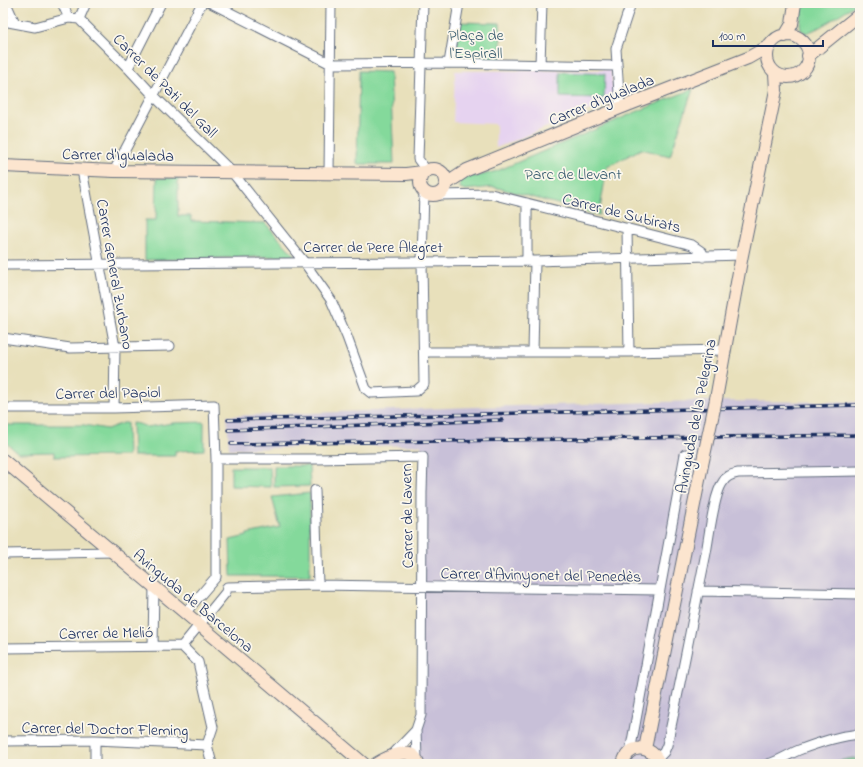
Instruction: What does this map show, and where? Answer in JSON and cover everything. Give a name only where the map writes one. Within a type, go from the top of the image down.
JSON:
[{"type":"street","points":[[6,3],[15,23]]},
{"type":"street","points":[[62,3],[69,18]]},
{"type":"street","points":[[3,21],[35,27],[69,18],[79,20],[86,3]]},
{"type":"street","points":[[128,68],[161,3]]},
{"type":"street","points":[[114,171],[202,3]]},
{"type":"street","points":[[211,3],[330,64],[449,63],[617,66]]},
{"type":"street","points":[[331,3],[329,173],[423,174],[435,169],[443,185],[433,196],[428,195],[420,188],[423,174],[418,159],[423,3]]},
{"type":"street","points":[[449,63],[459,3]]},
{"type":"street","points":[[540,64],[542,3]]},
{"type":"street","points":[[620,108],[616,49],[631,3]]},
{"type":"street","points":[[795,3],[792,24],[795,39],[808,56],[860,14]]},
{"type":"street","points":[[768,52],[773,41],[779,38],[818,38],[850,14],[860,11]]},
{"type":"street","name":"Carrer de Pati del Gall","points":[[79,20],[232,172],[304,262],[331,300],[347,337],[366,389],[371,393],[416,391],[424,384],[424,352]]},
{"type":"street","name":"Avinguda de la Pelegrina","points":[[645,749],[716,399],[742,255],[776,90],[775,73],[768,64],[768,52]]},
{"type":"street","name":"Carrer d'Igualada","points":[[443,185],[466,170],[620,108],[748,58],[768,52]]},
{"type":"street","name":"Avinguda de la Pelegrina","points":[[776,90],[787,77],[793,76],[804,69],[808,56]]},
{"type":"street","points":[[775,73],[787,77]]},
{"type":"street","name":"Carrer d'Igualada","points":[[3,166],[114,171],[329,173]]},
{"type":"street","name":"Carrer General Zurbano","points":[[82,170],[116,347],[114,408]]},
{"type":"street","name":"Carrer de Subirats","points":[[443,185],[458,194],[491,194],[692,245],[702,252],[703,257]]},
{"type":"street","points":[[424,192],[422,261],[424,352],[629,352],[725,350]]},
{"type":"street","points":[[527,203],[531,261],[533,352]]},
{"type":"street","points":[[627,228],[629,352]]},
{"type":"street","name":"Carrer de Pere Alegret","points":[[3,265],[531,261],[628,257],[703,257],[742,255]]},
{"type":"street","points":[[3,338],[70,348],[170,346]]},
{"type":"street","name":"Carrer del Papiol","points":[[3,408],[114,408],[214,405],[216,459]]},
{"type":"street","name":"Avinguda de la Pelegrina","points":[[630,752],[685,454]]},
{"type":"street","name":"Carrer de Lavern","points":[[216,459],[423,457],[421,715],[416,730],[418,762]]},
{"type":"street","points":[[185,613],[216,577],[216,459]]},
{"type":"street","name":"Avinguda de Barcelona","points":[[3,460],[154,585],[199,625],[364,764]]},
{"type":"street","points":[[623,764],[626,756],[630,752],[640,748],[650,751],[658,761],[667,745],[718,493],[723,482],[730,475],[738,473],[860,471]]},
{"type":"street","points":[[315,490],[318,585]]},
{"type":"street","points":[[3,554],[114,552]]},
{"type":"street","points":[[212,764],[207,745],[214,727],[198,662],[182,646],[226,592],[227,586],[216,577]]},
{"type":"street","points":[[153,646],[154,585]]},
{"type":"street","name":"Carrer d'Avinyonet del Penedès","points":[[227,586],[318,585],[660,590]]},
{"type":"street","points":[[698,591],[860,594]]},
{"type":"street","name":"Carrer de Melió","points":[[3,648],[182,646]]},
{"type":"street","name":"Carrer de Lavern","points":[[391,756],[416,730]]},
{"type":"street","points":[[768,764],[798,750],[840,736],[860,734]]},
{"type":"street","points":[[95,740],[95,764]]},
{"type":"street","name":"Carrer del Doctor Fleming","points":[[3,741],[95,740],[207,745]]},
{"type":"street","points":[[376,764],[391,756],[405,753],[412,755],[418,762]]},
{"type":"shaded area","points":[[611,70],[614,100],[496,148],[496,124],[453,122],[455,71]]},
{"type":"shaded area","points":[[698,401],[860,402],[860,759],[852,758],[823,764],[402,764],[420,728],[421,445],[229,449],[227,416]]},
{"type":"green space","points":[[803,3],[859,3],[820,27],[806,33],[801,30],[800,23]]},
{"type":"green space","name":"Plaça de l'Espirall","points":[[456,22],[500,23],[502,64],[449,63]]},
{"type":"green space","points":[[359,71],[390,72],[394,164],[357,164]]},
{"type":"green space","points":[[560,72],[605,74],[604,98],[560,97]]},
{"type":"green space","name":"Parc de Llevant","points":[[693,89],[670,156],[641,149],[607,167],[599,215],[494,187],[465,190],[460,188],[460,181],[474,173],[474,177],[497,171]]},
{"type":"green space","points":[[157,178],[178,178],[178,216],[191,216],[192,221],[265,223],[295,256],[145,260],[145,220],[156,220]]},
{"type":"green space","points":[[204,422],[204,450],[175,451],[175,456],[133,456],[132,423],[147,427],[173,423]]},
{"type":"green space","points":[[127,423],[128,456],[54,457],[54,452],[18,453],[3,440],[3,425],[84,425],[107,429]]},
{"type":"green space","points":[[274,466],[309,466],[310,486],[274,487]]},
{"type":"green space","points":[[231,467],[270,467],[271,487],[231,486]]},
{"type":"green space","points":[[310,493],[310,576],[231,576],[230,540],[247,536],[247,534],[280,527],[272,497]]},
{"type":"green space","points":[[853,758],[860,759],[860,764],[823,764]]},
{"type":"railway","points":[[228,420],[860,405]]},
{"type":"railway","points":[[228,430],[502,420]]},
{"type":"railway","points":[[231,444],[860,435]]}]
